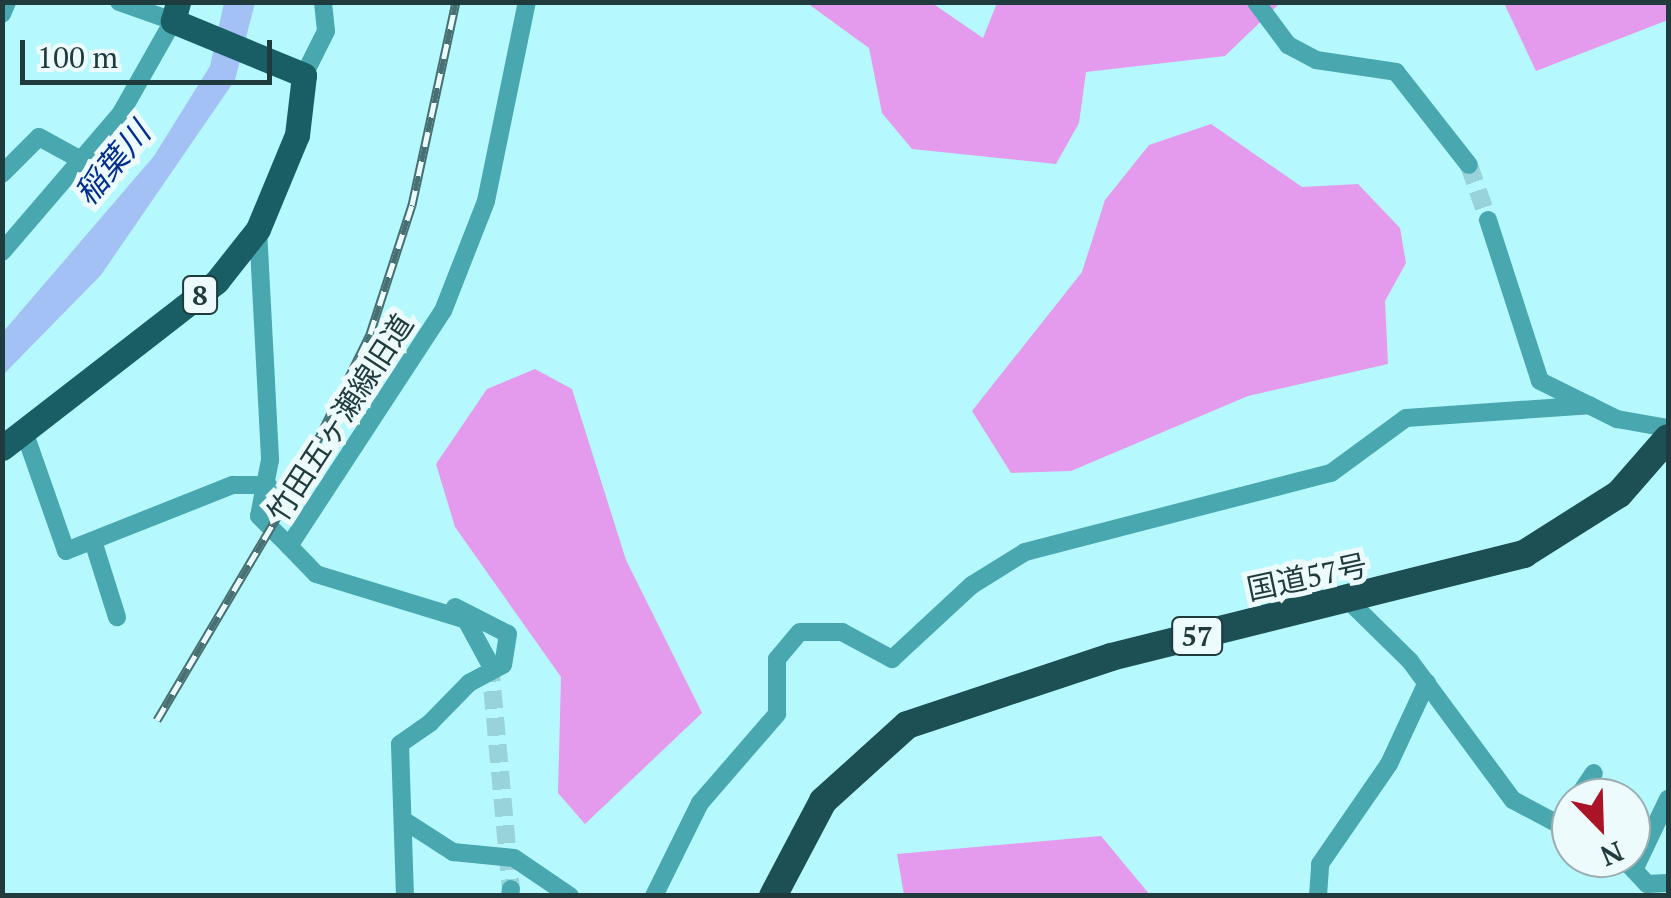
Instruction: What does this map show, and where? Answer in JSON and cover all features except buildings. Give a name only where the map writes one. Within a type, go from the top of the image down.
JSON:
[{"type":"highway","name":"国道57号","points":[[772,896],[824,801],[907,724],[1003,687],[1350,602],[1551,543],[1619,494],[1668,438]]},
{"type":"main road","points":[[180,18],[304,75]]},
{"type":"main road","name":"8","points":[[2,448],[218,281],[258,229],[296,134],[304,75]]},
{"type":"street","points":[[2,14],[6,2]]},
{"type":"street","points":[[2,252],[120,113],[180,18],[119,2]]},
{"type":"street","points":[[304,75],[326,31],[322,2]]},
{"type":"street","name":"竹田五ヶ瀬線旧道","points":[[258,229],[268,485],[259,516],[289,546],[443,311],[486,201],[527,2]]},
{"type":"street","points":[[1256,2],[1288,45],[1316,60],[1396,72],[1470,164]]},
{"type":"street","points":[[2,174],[39,137],[80,159]]},
{"type":"street","points":[[1488,220],[1540,381],[1590,405],[1668,428]]},
{"type":"street","points":[[654,896],[700,803],[777,714],[777,659],[800,632],[842,632],[892,659],[972,585],[1025,552],[1331,473],[1406,418],[1590,405]]},
{"type":"street","points":[[24,430],[66,552],[233,486],[268,485]]},
{"type":"street","points":[[92,541],[117,617]]},
{"type":"street","points":[[289,546],[316,574],[438,614],[442,604],[498,624],[510,643],[496,664],[468,683],[430,723],[400,744],[408,824],[405,896]]},
{"type":"street","points":[[1350,602],[1427,682],[1513,800],[1551,822]]},
{"type":"street","points":[[1318,896],[1320,864],[1389,764],[1427,682]]},
{"type":"street","points":[[1591,778],[1594,773]]},
{"type":"street","points":[[1651,826],[1668,798]]},
{"type":"street","points":[[408,824],[453,852],[514,858],[570,896]]},
{"type":"street","points":[[1641,878],[1647,884],[1668,883]]},
{"type":"shaded area","points":[[807,3],[932,3],[983,38],[997,3],[1280,3],[1225,56],[1086,72],[1079,123],[1056,164],[912,149],[882,113],[869,48]]},
{"type":"shaded area","points":[[1504,3],[1668,3],[1668,20],[1536,71]]},
{"type":"shaded area","points":[[1211,124],[1302,187],[1358,184],[1400,228],[1406,263],[1385,301],[1388,364],[1248,396],[1071,471],[1011,473],[972,411],[1082,272],[1105,200],[1149,145]]},
{"type":"shaded area","points":[[535,369],[572,389],[626,560],[702,713],[585,824],[558,793],[561,677],[455,527],[436,464],[487,389]]},
{"type":"shaded area","points":[[1101,836],[1150,895],[904,895],[897,854]]},
{"type":"water","points":[[224,3],[255,3],[235,80],[101,275],[3,375],[3,332],[154,156],[210,66]]},
{"type":"tunnel","points":[[1469,165],[1488,220]]},
{"type":"tunnel","points":[[490,664],[511,889]]},
{"type":"railway","points":[[157,720],[293,490],[370,334],[412,205],[456,2]]},
{"type":"water label","name":"稲葉川","points":[[112,163]]}]
